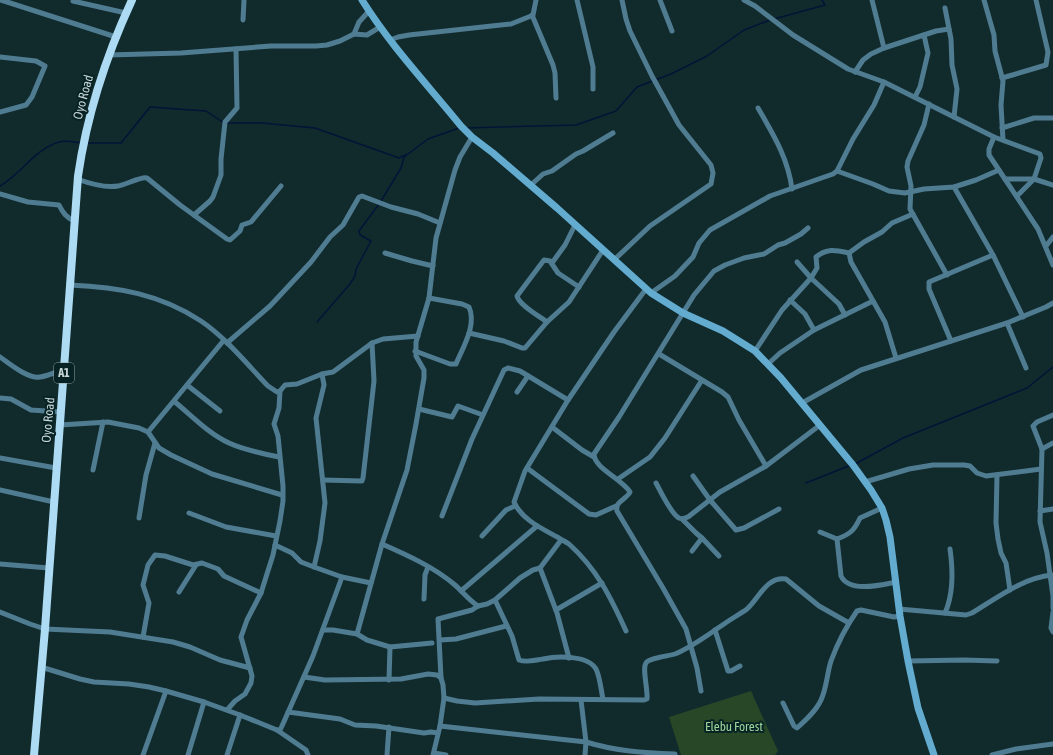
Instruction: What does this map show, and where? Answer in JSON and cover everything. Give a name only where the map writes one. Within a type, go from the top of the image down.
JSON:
[{"type":"highway","name":"Oyo Road","points":[[34,755],[45,629],[77,179],[92,106],[108,55],[132,0]]},
{"type":"main road","points":[[362,0],[390,40],[461,126],[472,137],[530,185],[649,291],[683,312],[724,331],[755,351],[802,403],[853,465],[882,508],[890,537],[899,613],[908,661],[918,708],[934,755]]},
{"type":"street","points":[[1,0],[116,37]]},
{"type":"street","points":[[243,20],[244,0]]},
{"type":"street","points":[[536,0],[532,16],[555,73],[556,98]]},
{"type":"street","points":[[577,0],[593,67],[593,89]]},
{"type":"street","points":[[614,260],[650,226],[704,190],[711,184],[713,177],[711,165],[679,125],[656,84],[630,31],[622,0]]},
{"type":"street","points":[[660,0],[672,31]]},
{"type":"street","points":[[744,0],[793,35],[855,72],[884,82],[994,137],[1040,154],[1041,158],[1034,179],[1017,196]]},
{"type":"street","points":[[872,0],[884,48]]},
{"type":"street","points":[[984,0],[994,35],[995,51],[1002,78],[1003,87],[1001,105],[1003,140]]},
{"type":"street","points":[[1002,78],[1046,65],[1048,52],[1036,0]]},
{"type":"street","points":[[73,2],[126,13]]},
{"type":"street","points":[[945,8],[951,39],[952,64],[958,89],[954,117]]},
{"type":"street","points":[[354,34],[359,22],[369,11]]},
{"type":"street","points":[[390,40],[395,37],[409,35],[511,24],[532,16]]},
{"type":"street","points":[[108,55],[180,53],[271,46],[328,45],[354,34],[367,35],[380,27]]},
{"type":"street","points":[[855,72],[864,60],[871,54],[884,48],[936,31],[949,29]]},
{"type":"street","points":[[915,97],[920,87],[928,53],[924,35]]},
{"type":"street","points":[[194,215],[210,201],[221,175],[225,124],[237,108],[236,49]]},
{"type":"street","points":[[0,58],[36,61],[45,66],[32,98],[26,105],[0,112]]},
{"type":"street","points":[[626,631],[593,568],[568,544],[537,526],[522,514],[515,506],[514,502],[527,468],[568,400],[614,332],[649,291],[675,276],[693,257],[698,243],[710,230],[770,196],[833,174],[837,171],[853,139],[874,105],[884,82]]},
{"type":"street","points":[[928,104],[924,125],[908,161],[907,167],[911,186],[910,209],[947,275]]},
{"type":"street","points":[[758,108],[784,155],[792,189]]},
{"type":"street","points":[[1002,128],[1034,118],[1053,118]]},
{"type":"street","points":[[530,185],[543,174],[552,171],[576,154],[584,151],[613,133]]},
{"type":"street","points":[[357,634],[382,544],[407,470],[423,388],[424,370],[417,360],[415,351],[429,298],[436,238],[455,170],[460,157],[472,137]]},
{"type":"street","points":[[994,137],[989,149],[989,155],[1038,229],[1053,266]]},
{"type":"street","points":[[837,171],[889,191],[905,193],[954,187],[976,180],[999,170]]},
{"type":"street","points":[[77,179],[89,184],[118,186],[135,182],[144,177],[147,178],[194,215],[230,240],[240,231],[242,225],[251,222],[281,186]]},
{"type":"street","points":[[1005,179],[1034,179],[1053,185]]},
{"type":"street","points":[[954,187],[993,255],[1023,317]]},
{"type":"street","points":[[0,196],[28,202],[59,205],[67,218],[74,221]]},
{"type":"street","points":[[148,432],[225,342],[270,306],[311,262],[330,237],[343,224],[359,197],[362,196],[391,207],[418,214],[440,223]]},
{"type":"street","points":[[755,351],[772,323],[790,300],[811,278],[817,268],[816,257],[824,251],[832,250],[848,253],[882,232],[892,223],[913,214]]},
{"type":"street","points":[[552,263],[565,245],[574,224]]},
{"type":"street","points":[[594,457],[596,449],[619,417],[659,354],[683,312],[694,295],[714,271],[744,258],[764,254],[778,245],[785,243],[801,234],[808,228]]},
{"type":"street","points":[[1046,246],[1053,237]]},
{"type":"street","points":[[469,333],[504,341],[524,348],[547,322],[568,302],[603,250]]},
{"type":"street","points":[[385,253],[412,262],[433,266]]},
{"type":"street","points":[[848,253],[851,262],[885,322],[896,358]]},
{"type":"street","points":[[951,341],[928,287],[929,282],[993,255]]},
{"type":"street","points":[[547,322],[518,299],[518,296],[544,260],[552,263],[558,273],[578,287]]},
{"type":"street","points":[[797,262],[811,278],[839,304],[845,315]]},
{"type":"street","points":[[70,285],[118,289],[157,298],[177,306],[202,321],[268,386],[276,392],[280,391]]},
{"type":"street","points":[[415,351],[450,364],[456,364],[469,333],[471,316],[469,307],[462,304],[429,298]]},
{"type":"street","points":[[790,300],[805,314],[814,330]]},
{"type":"street","points":[[768,364],[780,353],[814,330],[873,301]]},
{"type":"street","points":[[802,403],[860,370],[1007,323],[1053,303]]},
{"type":"street","points":[[1007,323],[1026,368]]},
{"type":"street","points":[[227,710],[248,690],[251,683],[252,676],[241,637],[247,620],[260,593],[275,545],[283,501],[278,436],[274,424],[279,408],[280,391],[285,385],[296,384],[322,374],[333,372],[372,343],[383,339],[418,336]]},
{"type":"street","points":[[323,480],[362,481],[374,381],[372,343]]},
{"type":"street","points":[[659,354],[728,397],[739,420],[766,466]]},
{"type":"street","points":[[0,357],[29,376],[35,378],[64,369]]},
{"type":"street","points":[[442,516],[472,439],[504,370],[513,368],[568,400]]},
{"type":"street","points":[[314,567],[324,517],[325,504],[316,418],[324,385],[322,374]]},
{"type":"street","points":[[518,392],[528,376]]},
{"type":"street","points":[[618,479],[650,457],[665,438],[702,380]]},
{"type":"street","points":[[187,385],[220,411]]},
{"type":"street","points":[[0,398],[11,399],[31,410],[61,412]]},
{"type":"street","points":[[174,402],[204,427],[229,443],[279,457]]},
{"type":"street","points":[[419,409],[452,417],[458,406],[483,415]]},
{"type":"street","points":[[1053,415],[1033,425],[1042,449],[1040,522],[1052,575],[1053,608]]},
{"type":"street","points":[[60,425],[103,422],[139,428],[148,432],[159,448],[171,455],[212,474],[282,495]]},
{"type":"street","points":[[93,470],[103,422]]},
{"type":"street","points":[[682,519],[688,517],[720,492],[766,466],[820,425]]},
{"type":"street","points":[[527,468],[590,514],[596,515],[616,506],[630,492],[618,479],[603,469],[594,457],[582,450],[552,427]]},
{"type":"street","points":[[139,518],[146,475],[155,443]]},
{"type":"street","points":[[1042,449],[1053,443]]},
{"type":"street","points":[[0,458],[56,468]]},
{"type":"street","points":[[865,482],[909,470],[934,466],[970,466],[981,475],[986,476],[1041,469]]},
{"type":"street","points":[[997,475],[996,522],[1000,553],[1006,563],[1010,590]]},
{"type":"street","points":[[693,476],[710,500],[736,530],[744,528],[779,509]]},
{"type":"street","points":[[656,483],[678,518],[682,519],[719,556]]},
{"type":"street","points":[[0,490],[54,502]]},
{"type":"street","points":[[482,536],[506,510],[515,506]]},
{"type":"street","points":[[616,506],[617,511],[643,557],[663,588],[686,629],[697,668],[701,691]]},
{"type":"street","points":[[820,532],[837,539],[847,535],[855,528],[860,518],[882,508]]},
{"type":"street","points":[[1040,511],[1053,509]]},
{"type":"street","points":[[189,514],[226,527],[276,536]]},
{"type":"street","points":[[461,591],[537,526]]},
{"type":"street","points":[[692,551],[702,538]]},
{"type":"street","points":[[837,539],[841,576],[844,581],[851,585],[857,586],[896,582]]},
{"type":"street","points":[[446,755],[434,754],[444,698],[441,678],[438,619],[472,610],[478,606],[496,600],[520,578],[540,568],[561,540]]},
{"type":"street","points":[[382,544],[428,567],[455,585],[478,606]]},
{"type":"street","points":[[275,545],[292,553],[301,562],[342,577],[371,583]]},
{"type":"street","points":[[945,613],[950,602],[951,590],[952,564],[950,549]]},
{"type":"street","points":[[142,637],[149,603],[143,585],[148,566],[155,555],[160,555],[188,565],[196,565],[202,562],[218,569],[224,576],[260,593]]},
{"type":"street","points":[[0,564],[49,568]]},
{"type":"street","points":[[179,592],[196,565]]},
{"type":"street","points":[[424,599],[425,575],[428,567]]},
{"type":"street","points":[[540,568],[556,610],[569,658]]},
{"type":"street","points":[[783,703],[794,726],[797,728],[815,710],[824,693],[830,663],[841,635],[857,611],[861,610],[894,617],[899,613],[945,613],[966,615],[972,613],[1010,590],[1040,577],[1052,575]]},
{"type":"street","points":[[277,730],[280,730],[304,677],[342,577]]},
{"type":"street","points":[[444,698],[475,703],[539,699],[604,699],[636,701],[647,699],[647,683],[644,667],[646,662],[676,654],[715,630],[746,610],[770,583],[775,579],[780,578],[786,580],[820,606],[848,623]]},
{"type":"street","points":[[556,610],[602,583]]},
{"type":"street","points":[[496,600],[506,626],[512,636],[519,660],[527,662],[562,657],[591,663],[596,670],[604,699]]},
{"type":"street","points":[[0,612],[45,629],[110,632],[173,642],[190,647],[220,660],[250,668]]},
{"type":"street","points":[[1053,612],[1051,628],[1053,632]]},
{"type":"street","points":[[440,640],[456,639],[506,626]]},
{"type":"street","points":[[323,630],[357,634],[367,640],[390,647],[432,643]]},
{"type":"street","points":[[715,630],[728,671],[740,666]]},
{"type":"street","points":[[389,680],[390,647]]},
{"type":"street","points":[[908,661],[997,661]]},
{"type":"street","points":[[41,667],[94,682],[129,684],[166,691],[204,702],[277,730],[306,750],[308,755]]},
{"type":"street","points":[[304,677],[325,680],[389,680],[428,674],[437,675],[441,678]]},
{"type":"street","points":[[143,755],[166,691]]},
{"type":"street","points":[[581,700],[586,742],[585,755]]},
{"type":"street","points":[[188,755],[204,702]]},
{"type":"street","points":[[288,712],[340,719],[355,725],[438,733]]},
{"type":"street","points":[[227,755],[240,715]]},
{"type":"street","points":[[440,726],[586,742],[605,748],[634,752],[675,755]]},
{"type":"street","points":[[387,755],[389,728]]},
{"type":"street","points":[[992,755],[1016,748],[1053,744]]},
{"type":"green space","name":"Elebu Forest","points":[[751,691],[778,751],[775,755],[681,755],[669,717]]},
{"type":"waterway","points":[[774,19],[825,5],[822,0]]},
{"type":"waterway","points":[[466,128],[576,125],[616,111],[637,87],[671,74],[707,56],[744,30],[770,20]]},
{"type":"waterway","points":[[87,143],[121,143],[150,107],[206,111],[224,123],[262,123],[315,128],[399,158],[408,154],[428,139],[459,128]]},
{"type":"waterway","points":[[0,186],[8,181],[35,156],[50,145],[64,141],[81,143]]},
{"type":"waterway","points":[[381,201],[401,168],[404,157],[406,156]]},
{"type":"waterway","points":[[317,322],[350,284],[355,276],[356,269],[371,241],[360,235],[359,231],[379,204]]},
{"type":"waterway","points":[[855,464],[903,438],[1027,388],[1053,367]]},
{"type":"waterway","points":[[806,483],[851,465]]}]
